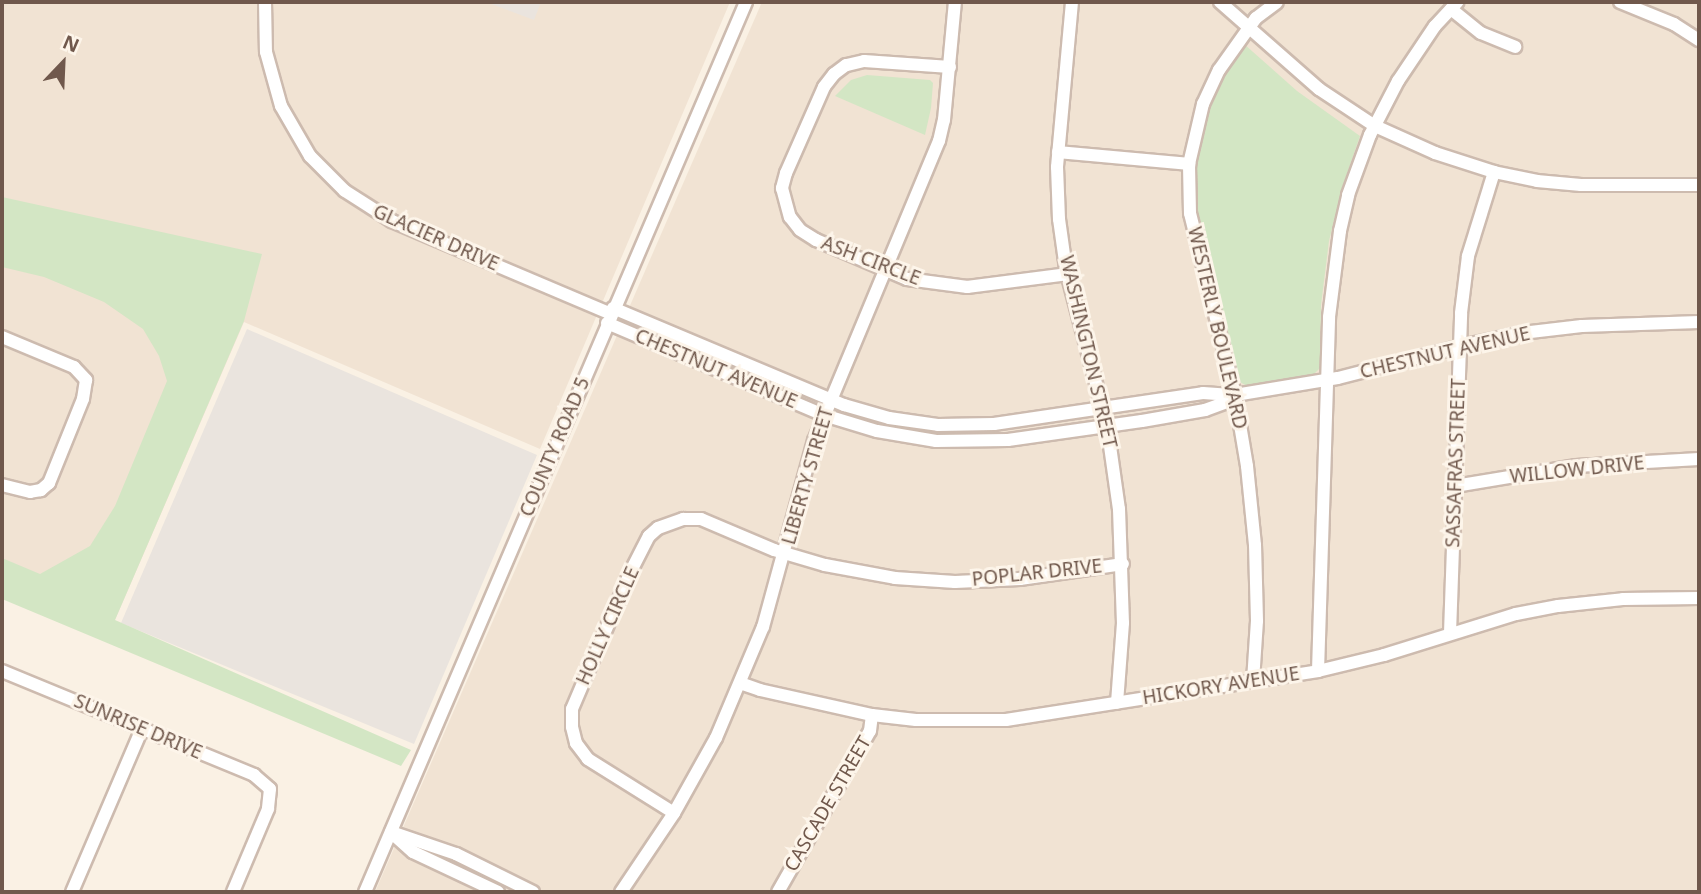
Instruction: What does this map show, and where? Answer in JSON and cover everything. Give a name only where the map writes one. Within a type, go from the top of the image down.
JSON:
[{"type":"street","name":"GLACIER DRIVE","points":[[265,2],[266,52],[281,106],[310,156],[345,191],[392,220],[610,315]]},
{"type":"street","name":"COUNTY ROAD 5","points":[[365,892],[746,2]]},
{"type":"street","name":"LIBERTY STREET","points":[[621,892],[674,813],[716,738],[762,627],[785,553],[814,441],[939,141],[950,67],[955,2]]},
{"type":"street","name":"WASHINGTON STREET","points":[[1072,2],[1058,152],[1059,219],[1068,274],[1107,425],[1119,509],[1124,623],[1117,703]]},
{"type":"street","points":[[1220,2],[1319,89],[1375,126],[1435,153],[1494,172],[1537,181],[1581,186],[1699,186]]},
{"type":"street","name":"WESTERLY BOULEVARD","points":[[1253,681],[1256,621],[1255,545],[1247,466],[1235,395],[1190,213],[1189,164],[1202,104],[1219,70],[1248,28],[1277,2]]},
{"type":"street","points":[[1620,2],[1674,24],[1699,40]]},
{"type":"street","points":[[1318,671],[1329,317],[1340,231],[1348,195],[1375,126],[1398,81],[1454,5],[1481,33],[1515,47]]},
{"type":"street","name":"ASH CIRCLE","points":[[950,67],[864,61],[846,65],[824,87],[782,188],[784,201],[800,230],[816,240],[907,279],[967,287],[1068,274]]},
{"type":"street","points":[[1058,152],[1189,164]]},
{"type":"street","name":"SASSAFRAS STREET","points":[[1450,633],[1460,347],[1468,256],[1494,172]]},
{"type":"street","name":"CHESTNUT AVENUE","points":[[610,315],[830,399],[889,418],[938,425],[994,424],[1203,393],[1235,395],[1329,380],[1522,333],[1582,326],[1699,322]]},
{"type":"street","name":"CHESTNUT AVENUE","points":[[610,315],[824,415],[877,431],[936,441],[1008,440],[1205,410],[1227,402],[1235,395]]},
{"type":"street","points":[[2,337],[74,366],[86,380],[83,398],[49,482],[41,489],[30,492],[2,485]]},
{"type":"street","name":"WILLOW DRIVE","points":[[1455,485],[1576,466],[1699,459]]},
{"type":"street","name":"HOLLY CIRCLE","points":[[674,813],[587,759],[576,743],[572,727],[572,709],[583,683],[631,571],[649,536],[658,528],[683,519],[701,519],[785,553]]},
{"type":"street","name":"POPLAR DRIVE","points":[[785,553],[825,565],[895,578],[956,582],[1020,579],[1123,564]]},
{"type":"street","name":"HICKORY AVENUE","points":[[740,683],[872,715],[916,720],[1006,720],[1318,671],[1394,652],[1450,633],[1558,606],[1623,599],[1699,598]]},
{"type":"street","name":"SUNRISE DRIVE","points":[[3,675],[254,775],[270,789],[268,810],[233,892]]},
{"type":"street","name":"CASCADE STREET","points":[[778,892],[870,731],[872,715]]},
{"type":"street","points":[[72,892],[142,729]]},
{"type":"street","points":[[391,832],[413,852],[498,892]]},
{"type":"street","points":[[391,832],[456,854],[533,892]]},
{"type":"shaded area","points":[[2,2],[730,2],[540,449],[244,322],[115,620],[2,573]]},
{"type":"shaded area","points":[[486,2],[541,2],[534,20]]},
{"type":"shaded area","points":[[762,2],[1699,2],[1699,892],[375,892]]},
{"type":"shaded area","points":[[247,329],[537,455],[414,744],[121,623]]},
{"type":"green space","points":[[1244,44],[1297,91],[1360,136],[1342,188],[1329,241],[1321,305],[1320,368],[1313,375],[1247,386],[1238,381],[1196,216],[1194,173],[1207,110],[1222,75]]},
{"type":"green space","points":[[867,75],[930,80],[933,83],[925,135],[835,96],[851,80]]},
{"type":"green space","points":[[2,197],[262,254],[244,321],[115,620],[411,750],[401,766],[2,599],[2,558],[40,574],[90,546],[115,506],[167,381],[159,356],[143,329],[104,302],[44,277],[2,267]]}]
